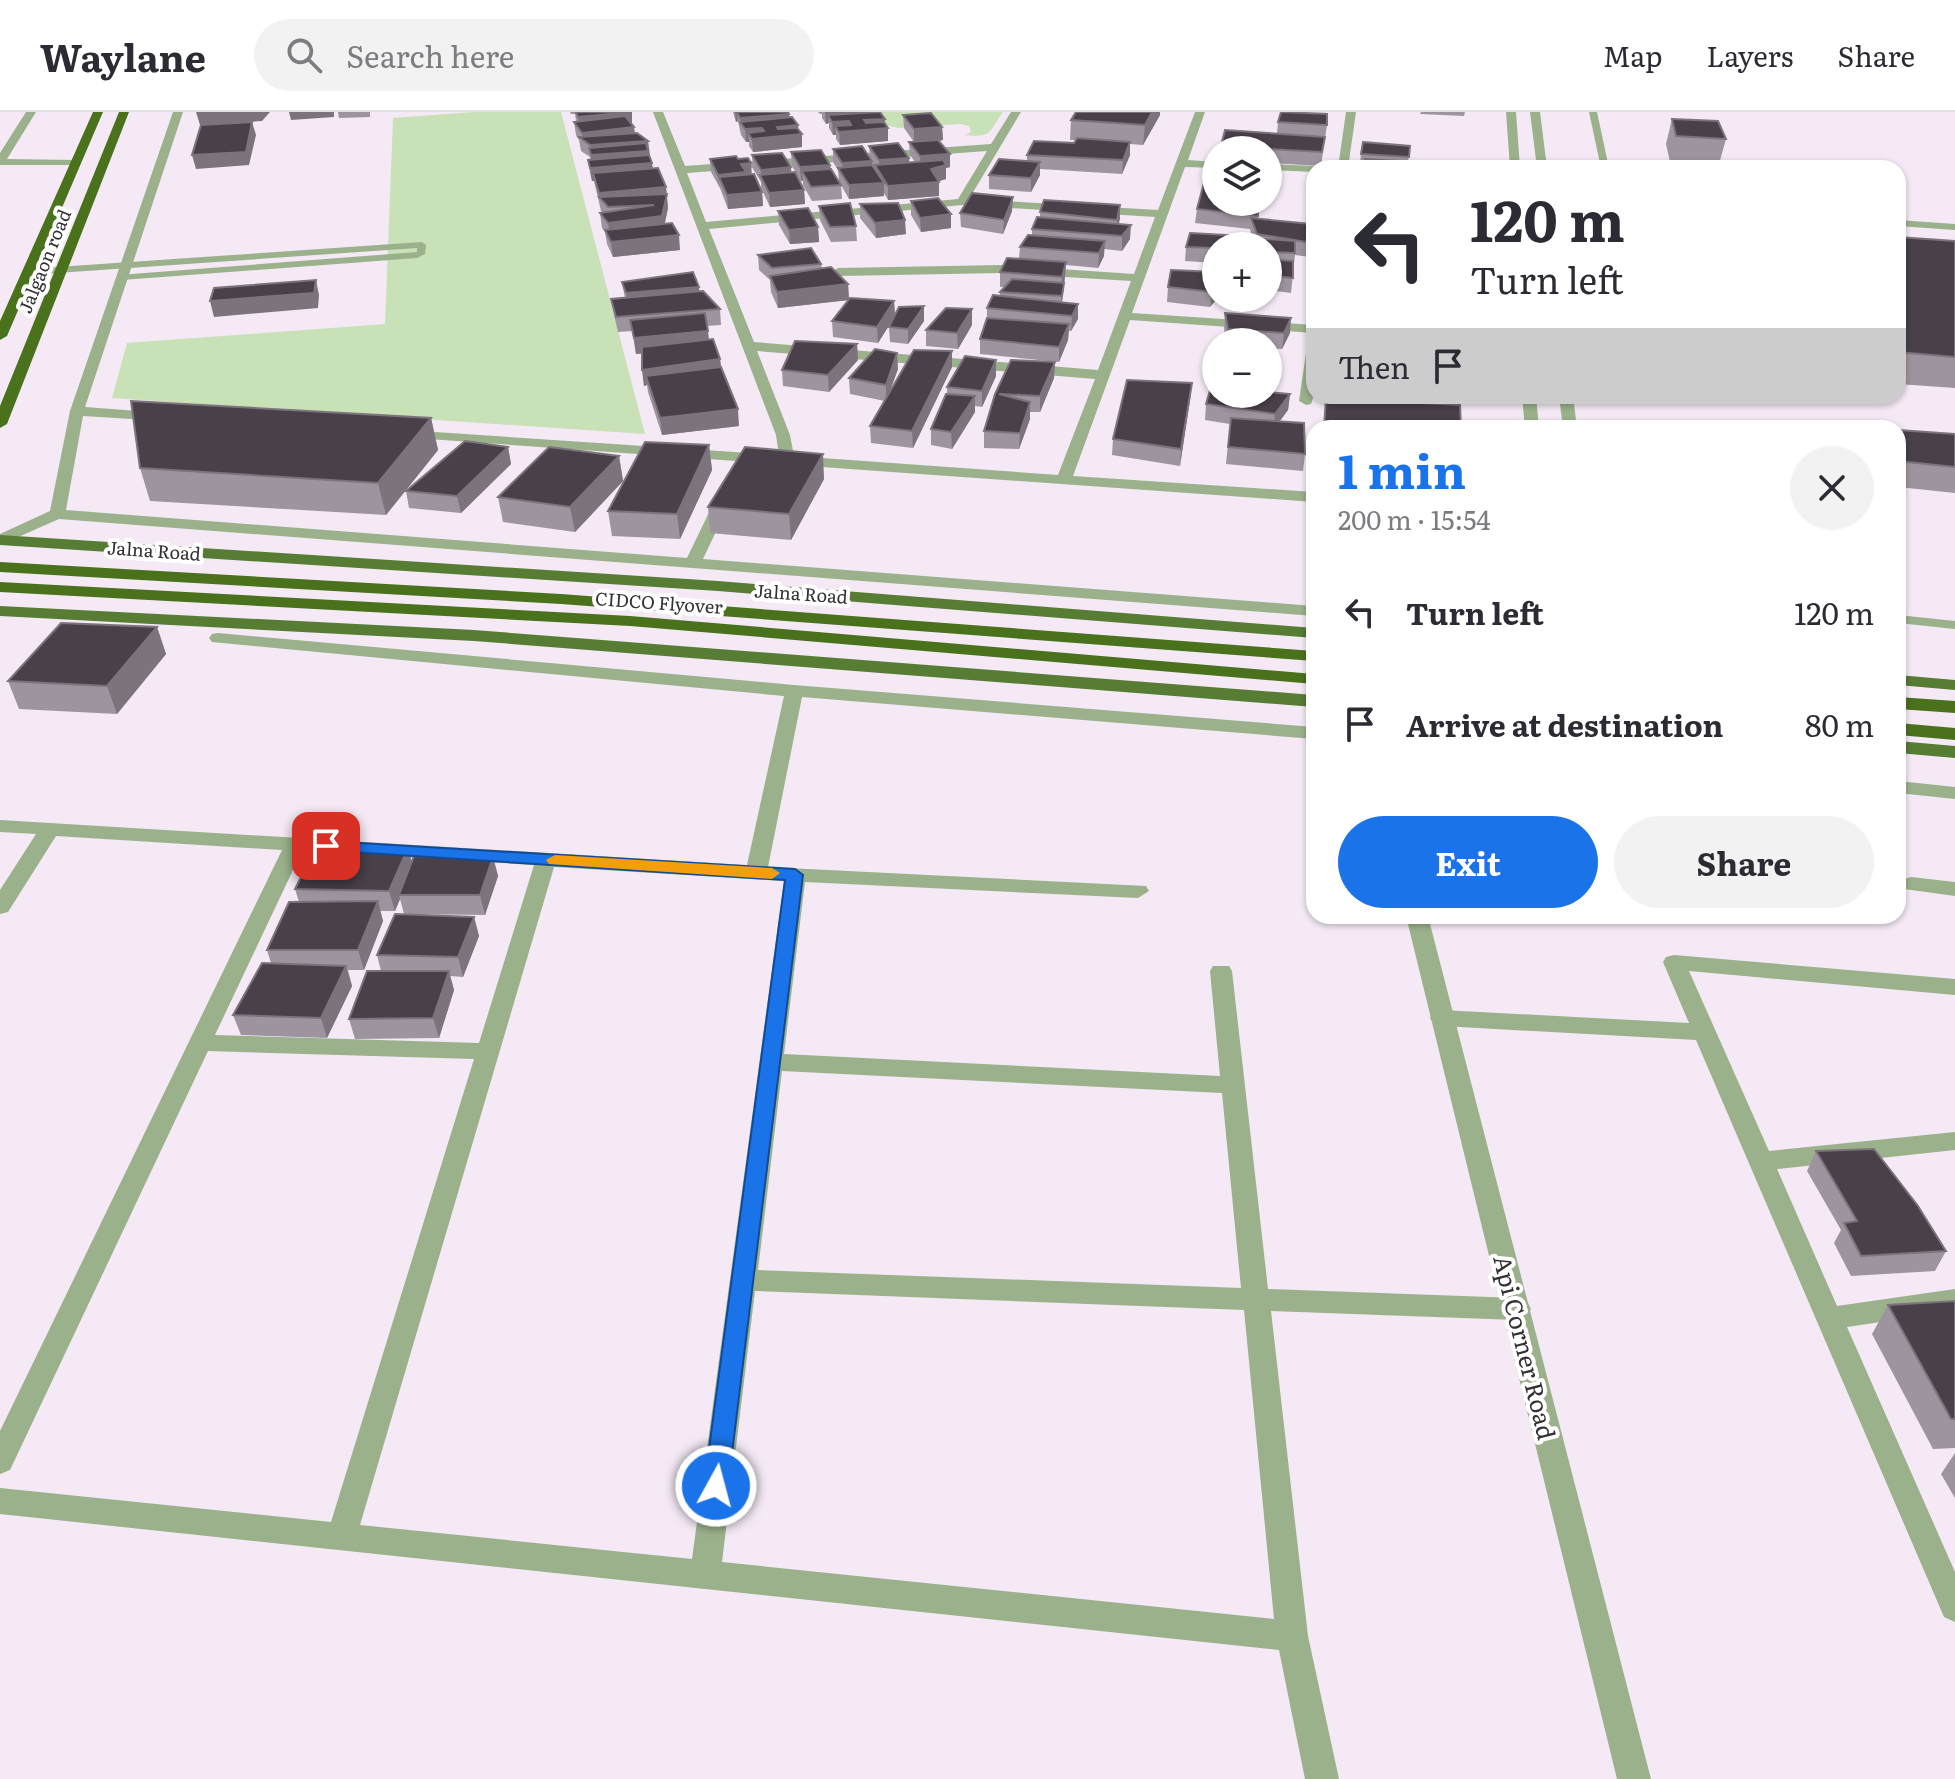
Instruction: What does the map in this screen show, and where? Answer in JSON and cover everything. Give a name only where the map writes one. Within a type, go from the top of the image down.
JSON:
[{"type":"highway","name":"Jalgaon road","points":[[0,336],[98,112]]},
{"type":"highway","name":"Jalgaon road","points":[[0,424],[124,112]]},
{"type":"highway","name":"CIDCO Flyover","points":[[0,567],[561,599],[1306,655]]},
{"type":"highway","name":"CIDCO Flyover","points":[[0,587],[630,621],[1306,678]]},
{"type":"highway","points":[[1906,704],[1955,707]]},
{"type":"highway","points":[[1906,730],[1955,734]]},
{"type":"main road","name":"Jalna Road","points":[[0,540],[718,586],[1306,632]]},
{"type":"main road","points":[[0,611],[544,640],[1043,682],[1306,700]]},
{"type":"main road","points":[[1906,681],[1955,685]]},
{"type":"main road","points":[[1906,748],[1955,752]]},
{"type":"street","points":[[31,112],[0,162],[73,166]]},
{"type":"street","points":[[57,514],[77,411],[178,112]]},
{"type":"street","points":[[658,112],[783,435],[787,461]]},
{"type":"street","points":[[962,202],[1016,112]]},
{"type":"street","points":[[1064,480],[1200,112]]},
{"type":"street","points":[[1344,160],[1351,112]]},
{"type":"street","points":[[1511,112],[1514,160]]},
{"type":"street","points":[[1535,112],[1541,160]]},
{"type":"street","points":[[680,170],[994,147]]},
{"type":"street","points":[[1181,163],[1202,164]]},
{"type":"street","points":[[0,170],[73,166]]},
{"type":"street","points":[[1282,168],[1306,169]]},
{"type":"street","points":[[702,226],[962,202],[1162,214]]},
{"type":"street","points":[[838,272],[1001,269],[1138,278]]},
{"type":"street","points":[[1125,316],[1306,328]]},
{"type":"street","points":[[748,346],[1102,375]]},
{"type":"street","points":[[77,411],[172,418]]},
{"type":"street","points":[[395,433],[738,471],[787,461],[1306,496]]},
{"type":"street","points":[[693,563],[738,471]]},
{"type":"street","points":[[0,540],[57,514],[1306,610]]},
{"type":"street","points":[[218,638],[794,691],[1306,732]]},
{"type":"street","points":[[756,872],[794,691]]},
{"type":"street","points":[[1906,788],[1955,793]]},
{"type":"street","points":[[0,826],[795,875],[1138,891]]},
{"type":"street","points":[[0,907],[50,829]]},
{"type":"street","points":[[0,1461],[295,844]]},
{"type":"street","points":[[341,1537],[546,859]]},
{"type":"street","points":[[705,1575],[795,875]]},
{"type":"street","points":[[1911,884],[1955,889]]},
{"type":"street","name":"Api Corner Road","points":[[1419,924],[1634,1779]]},
{"type":"street","points":[[1955,987],[1674,962],[1955,1607]]},
{"type":"street","points":[[1221,971],[1292,1636],[1322,1779]]},
{"type":"street","points":[[1442,1018],[1705,1032]]},
{"type":"street","points":[[199,1043],[488,1051]]},
{"type":"street","points":[[771,1062],[1233,1085]]},
{"type":"street","points":[[1761,1161],[1955,1141]]},
{"type":"street","points":[[742,1280],[1517,1309]]},
{"type":"street","points":[[1829,1318],[1955,1300]]},
{"type":"street","points":[[0,1501],[1292,1636]]},
{"type":"lane","points":[[1593,112],[1603,160]]},
{"type":"lane","points":[[1906,213],[1955,216]]},
{"type":"lane","points":[[1906,224],[1955,227]]},
{"type":"lane","points":[[1906,231],[1955,234]]},
{"type":"lane","points":[[28,272],[125,271],[417,255],[421,254],[422,245],[125,271]]},
{"type":"lane","points":[[1906,620],[1955,625]]},
{"type":"green space","points":[[474,112],[561,112],[645,434],[112,398],[127,343],[385,324],[393,118]]},
{"type":"green space","points":[[877,112],[1003,112],[989,132],[974,136],[965,135],[971,132],[969,126],[961,124],[899,128],[885,125]]},
{"type":"building","points":[[576,112],[631,112],[578,117]]},
{"type":"building","points":[[737,112],[788,112],[789,114],[740,118]]},
{"type":"building","points":[[880,112],[885,119],[864,120],[866,123],[884,122],[888,128],[839,132],[835,126],[851,125],[849,121],[832,122],[828,115]]},
{"type":"building","points":[[1076,112],[1152,112],[1145,125],[1071,120]]},
{"type":"building","points":[[1281,112],[1327,114],[1327,125],[1278,122]]},
{"type":"building","points":[[931,113],[942,127],[914,129],[903,115]]},
{"type":"building","points":[[625,116],[634,127],[582,133],[574,122]]},
{"type":"building","points":[[792,117],[798,125],[778,129],[797,128],[802,134],[752,139],[748,133],[764,131],[762,128],[745,129],[740,122]]},
{"type":"building","points":[[1672,119],[1718,121],[1726,139],[1676,136]]},
{"type":"building","points":[[252,122],[246,152],[192,155],[201,125]]},
{"type":"building","points":[[1225,130],[1325,137],[1322,152],[1282,150],[1282,136],[1224,136]]},
{"type":"building","points":[[637,133],[648,141],[590,145],[579,137]]},
{"type":"building","points":[[1077,138],[1130,142],[1123,160],[1027,155],[1034,141],[1074,143]]},
{"type":"building","points":[[938,140],[950,154],[920,156],[909,142]]},
{"type":"building","points":[[1363,142],[1410,146],[1409,157],[1361,154]]},
{"type":"building","points":[[646,143],[648,151],[591,155],[589,148]]},
{"type":"building","points":[[898,143],[909,158],[879,160],[869,146]]},
{"type":"building","points":[[862,146],[872,161],[842,163],[833,149]]},
{"type":"building","points":[[821,150],[830,165],[800,167],[791,152]]},
{"type":"building","points":[[782,153],[791,167],[761,170],[752,155]]},
{"type":"building","points":[[649,155],[652,163],[590,168],[588,160]]},
{"type":"building","points":[[736,156],[738,159],[748,158],[751,163],[741,164],[746,172],[718,175],[710,159]]},
{"type":"building","points":[[999,159],[1040,162],[1031,178],[989,175]]},
{"type":"building","points":[[943,160],[946,165],[931,169],[939,182],[888,186],[875,165]]},
{"type":"building","points":[[872,165],[884,183],[849,185],[838,168]]},
{"type":"building","points":[[658,168],[666,187],[599,193],[593,173]]},
{"type":"building","points":[[831,169],[841,185],[811,187],[802,171]]},
{"type":"building","points":[[795,172],[804,190],[769,193],[760,175]]},
{"type":"building","points":[[754,174],[762,192],[727,195],[719,177]]},
{"type":"building","points":[[1202,190],[1202,210],[1197,209]]},
{"type":"building","points":[[972,193],[1013,197],[1004,220],[960,213]]},
{"type":"building","points":[[667,194],[662,216],[608,223],[600,213],[654,205],[608,207],[599,197]]},
{"type":"building","points":[[938,198],[951,214],[920,218],[911,201]]},
{"type":"building","points":[[1044,200],[1120,205],[1117,220],[1040,212]]},
{"type":"building","points":[[850,203],[856,226],[830,227],[819,206]]},
{"type":"building","points":[[898,203],[905,220],[875,223],[860,204]]},
{"type":"building","points":[[808,208],[818,227],[789,230],[778,211]]},
{"type":"building","points":[[1037,217],[1131,225],[1122,236],[1032,229]]},
{"type":"building","points":[[1251,218],[1306,224],[1306,242],[1282,238],[1282,232],[1256,232]]},
{"type":"building","points":[[672,223],[679,235],[611,242],[605,230]]},
{"type":"building","points":[[1190,233],[1202,234],[1202,248],[1186,247]]},
{"type":"building","points":[[1028,235],[1105,241],[1099,253],[1020,247]]},
{"type":"building","points":[[1906,238],[1955,241],[1955,357],[1906,353]]},
{"type":"building","points":[[1282,240],[1295,241],[1295,253],[1282,253]]},
{"type":"building","points":[[811,248],[821,264],[772,268],[758,255]]},
{"type":"building","points":[[1007,258],[1066,262],[1062,277],[1000,272]]},
{"type":"building","points":[[1282,260],[1293,261],[1293,278],[1282,277]]},
{"type":"building","points":[[831,267],[848,284],[777,292],[770,276]]},
{"type":"building","points":[[1171,270],[1202,271],[1202,291],[1168,287]]},
{"type":"building","points":[[693,272],[699,287],[626,293],[622,282]]},
{"type":"building","points":[[1012,279],[1064,283],[1062,296],[1000,292]]},
{"type":"building","points":[[316,280],[314,293],[210,301],[214,288]]},
{"type":"building","points":[[703,291],[720,309],[616,317],[611,299]]},
{"type":"building","points":[[993,295],[1078,304],[1072,316],[987,308]]},
{"type":"building","points":[[850,298],[894,301],[877,327],[832,321]]},
{"type":"building","points":[[924,306],[908,329],[889,327],[899,307]]},
{"type":"building","points":[[946,308],[972,309],[957,333],[926,330]]},
{"type":"building","points":[[705,313],[708,331],[634,338],[630,320]]},
{"type":"building","points":[[1225,313],[1291,318],[1284,333],[1282,328],[1228,328]]},
{"type":"building","points":[[987,318],[1069,324],[1059,347],[980,339]]},
{"type":"building","points":[[713,339],[720,359],[642,370],[642,347]]},
{"type":"building","points":[[795,341],[857,344],[828,375],[782,370]]},
{"type":"building","points":[[875,349],[897,353],[886,385],[849,378]]},
{"type":"building","points":[[914,350],[952,351],[912,431],[870,426]]},
{"type":"building","points":[[965,356],[996,360],[982,391],[947,387]]},
{"type":"building","points":[[1011,360],[1055,362],[1040,396],[999,394],[1030,402],[1020,433],[984,431],[995,394]]},
{"type":"building","points":[[721,367],[738,409],[660,418],[646,376]]},
{"type":"building","points":[[1127,380],[1192,383],[1181,449],[1113,439]]},
{"type":"building","points":[[1282,393],[1290,394],[1282,405]]},
{"type":"building","points":[[946,394],[975,396],[951,432],[931,429]]},
{"type":"building","points":[[131,401],[431,418],[378,483],[140,468]]},
{"type":"building","points":[[1326,404],[1460,405],[1461,420],[1325,420]]},
{"type":"building","points":[[1234,408],[1280,408],[1275,414]]},
{"type":"building","points":[[1231,418],[1304,423],[1305,454],[1228,447]]},
{"type":"building","points":[[1906,431],[1955,434],[1955,467],[1906,462]]},
{"type":"building","points":[[465,441],[508,447],[457,496],[406,491]]},
{"type":"building","points":[[645,442],[709,445],[677,514],[608,511]]},
{"type":"building","points":[[549,447],[619,456],[570,507],[498,497]]},
{"type":"building","points":[[745,447],[823,454],[789,514],[708,507]]},
{"type":"building","points":[[61,623],[157,627],[107,686],[8,681]]},
{"type":"building","points":[[351,847],[408,848],[389,891],[295,889],[306,867],[326,868],[331,858],[346,858]]},
{"type":"building","points":[[414,856],[493,857],[480,895],[399,895]]},
{"type":"building","points":[[378,901],[358,950],[267,950],[289,902]]},
{"type":"building","points":[[395,914],[474,917],[458,957],[377,955]]},
{"type":"building","points":[[262,963],[346,966],[321,1018],[233,1015]]},
{"type":"building","points":[[367,971],[449,971],[433,1018],[349,1019]]},
{"type":"building","points":[[1874,1149],[1918,1206],[1946,1251],[1861,1256],[1844,1223],[1857,1221],[1816,1151]]},
{"type":"building","points":[[1955,1301],[1955,1419],[1951,1419],[1888,1305]]},
{"type":"slow traffic","points":[[555,860],[772,873]]},
{"type":"route","points":[[326,846],[795,875],[716,1486]]}]
